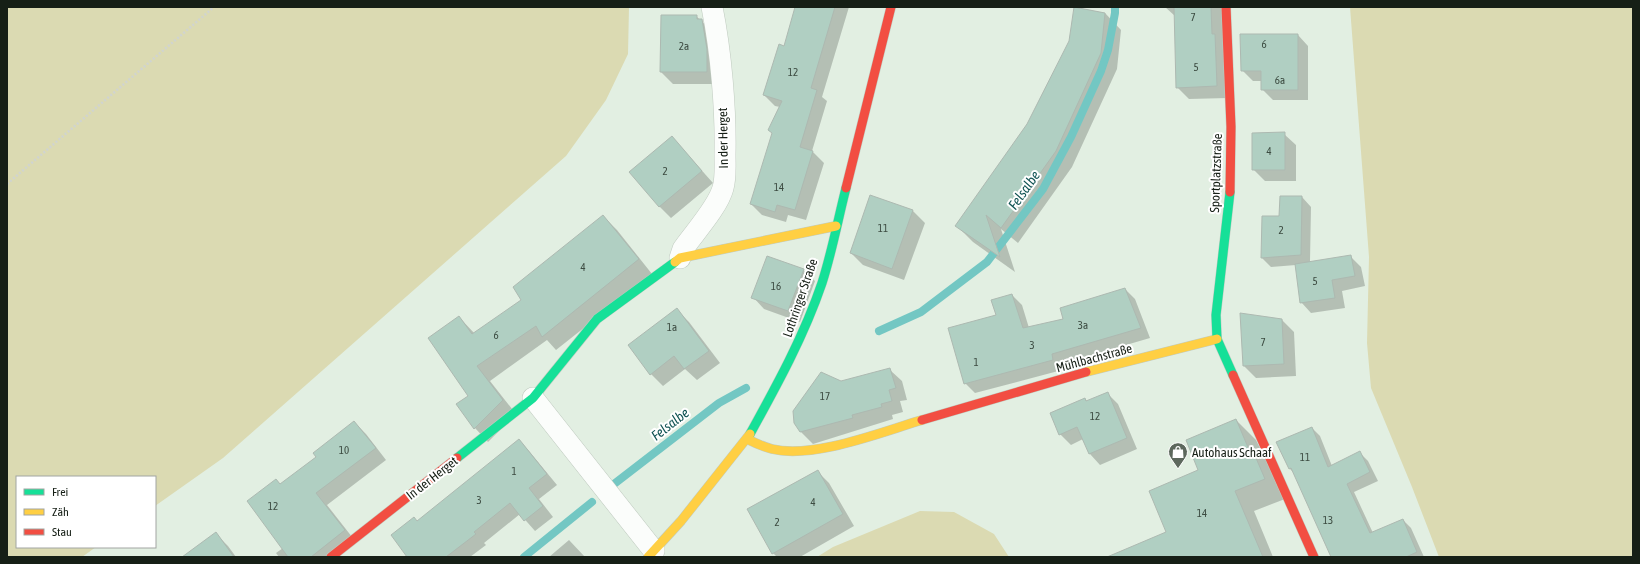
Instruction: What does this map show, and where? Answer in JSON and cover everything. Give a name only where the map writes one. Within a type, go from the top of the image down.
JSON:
[{"type":"street","name":"In der Herget","points":[[680,258],[683,249],[718,200],[723,188],[725,135],[720,65],[716,26],[712,7]]},
{"type":"street","name":"Lothringer Straße","points":[[651,554],[686,515],[747,439],[791,359],[810,317],[822,282],[891,7]]},
{"type":"street","name":"Sportplatzstraße","points":[[1217,339],[1216,316],[1226,245],[1231,186],[1231,127],[1226,7]]},
{"type":"street","name":"In der Herget","points":[[331,557],[532,398],[597,319],[680,258],[836,226]]},
{"type":"street","name":"Mühlbachstraße","points":[[747,439],[775,450],[798,451],[826,447],[862,438],[1089,372],[1217,339]]},
{"type":"street","points":[[1217,339],[1314,557]]},
{"type":"street","points":[[532,398],[651,554]]},
{"type":"path","points":[[7,184],[121,85],[210,12],[214,7]]},
{"type":"green space","points":[[7,7],[629,7],[628,54],[606,100],[566,156],[223,458],[156,505],[156,476],[16,476],[16,548],[95,548],[82,557],[7,557]]},
{"type":"green space","points":[[1350,7],[1633,7],[1633,557],[1439,557],[1371,388],[1367,343],[1369,257]]},
{"type":"green space","points":[[920,511],[954,512],[994,534],[1009,557],[817,557],[833,547]]},
{"type":"building","points":[[795,7],[835,7],[811,88],[817,90],[800,147],[813,151],[795,210],[777,205],[775,212],[750,204],[772,133],[768,130],[782,101],[763,95],[779,44],[784,46]]},
{"type":"building","points":[[1074,7],[1105,13],[1101,53],[1056,151],[1001,228],[986,215],[1000,257],[955,226],[1027,124],[1069,41]]},
{"type":"building","points":[[1174,7],[1211,7],[1212,34],[1215,34],[1217,86],[1176,88]]},
{"type":"building","points":[[661,15],[697,15],[697,19],[702,19],[707,49],[707,72],[660,72]]},
{"type":"building","points":[[1240,34],[1298,34],[1298,90],[1261,90],[1261,71],[1241,71]]},
{"type":"building","points":[[1285,132],[1285,170],[1252,170],[1252,133]]},
{"type":"building","points":[[672,136],[702,171],[659,207],[629,172]]},
{"type":"building","points":[[870,195],[913,210],[892,269],[850,253]]},
{"type":"building","points":[[1280,196],[1302,196],[1301,255],[1261,258],[1262,216],[1279,216]]},
{"type":"building","points":[[603,215],[639,259],[542,337],[536,326],[477,366],[503,400],[474,429],[456,404],[468,396],[428,338],[459,316],[472,334],[521,300],[513,287]]},
{"type":"building","points":[[1351,255],[1355,276],[1332,280],[1335,298],[1300,303],[1295,264]]},
{"type":"building","points":[[767,256],[804,269],[788,311],[751,298]]},
{"type":"building","points":[[1125,288],[1141,328],[1052,354],[1053,360],[964,384],[948,328],[996,315],[991,300],[1012,294],[1023,328],[1063,319],[1060,308]]},
{"type":"building","points":[[677,308],[709,351],[684,369],[674,356],[650,375],[628,345]]},
{"type":"building","points":[[1240,313],[1282,319],[1284,364],[1243,366]]},
{"type":"building","points":[[890,368],[896,388],[889,390],[892,401],[881,404],[882,407],[852,415],[853,418],[800,432],[794,423],[793,411],[821,372],[841,381]]},
{"type":"building","points":[[1108,392],[1127,438],[1089,454],[1077,427],[1059,435],[1050,413],[1085,398],[1086,401]]},
{"type":"building","points":[[1236,419],[1250,452],[1253,451],[1265,479],[1235,491],[1263,557],[1107,557],[1166,532],[1149,491],[1198,470],[1186,440]]},
{"type":"building","points":[[354,421],[376,448],[316,493],[345,530],[311,557],[288,557],[247,501],[276,479],[280,484],[316,457],[313,453]]},
{"type":"building","points":[[1312,427],[1328,467],[1360,451],[1370,472],[1347,484],[1370,533],[1403,519],[1417,552],[1406,557],[1331,557],[1291,468],[1289,469],[1276,442]]},
{"type":"building","points":[[519,439],[547,474],[529,488],[543,506],[524,521],[510,503],[474,532],[476,534],[446,557],[407,557],[391,535],[414,517],[417,521]]},
{"type":"building","points":[[818,470],[843,514],[772,554],[747,509]]},
{"type":"building","points":[[216,532],[234,557],[182,557]]},
{"type":"waterway","name":"Felsalbe","points":[[879,331],[921,312],[987,262],[1043,189],[1071,137],[1101,71],[1108,50],[1115,7]]},
{"type":"waterway","name":"Felsalbe","points":[[614,484],[719,403],[746,388]]},
{"type":"waterway","name":"Felsalbe","points":[[524,557],[592,502]]},
{"type":"traffic: fast","points":[[750,434],[789,360],[815,303],[829,259],[846,188]]},
{"type":"traffic: fast","points":[[1230,192],[1216,315],[1217,339],[1233,375]]},
{"type":"traffic: fast","points":[[457,458],[533,398],[597,319],[675,262]]},
{"type":"traffic: slow","points":[[675,262],[680,258],[836,226]]},
{"type":"traffic: slow","points":[[1086,372],[1217,339]]},
{"type":"traffic: slow","points":[[747,439],[772,449],[789,451],[807,450],[847,443],[922,420]]},
{"type":"traffic: slow","points":[[648,557],[681,521],[750,434]]},
{"type":"traffic: jam","points":[[846,188],[891,7]]},
{"type":"traffic: jam","points":[[1226,7],[1231,127],[1230,192]]},
{"type":"traffic: jam","points":[[922,420],[1086,372]]},
{"type":"traffic: jam","points":[[1233,375],[1314,557]]},
{"type":"traffic: jam","points":[[331,557],[457,458]]},
{"type":"place","name":"Autohaus Schaaf","points":[[1178,469]]}]
